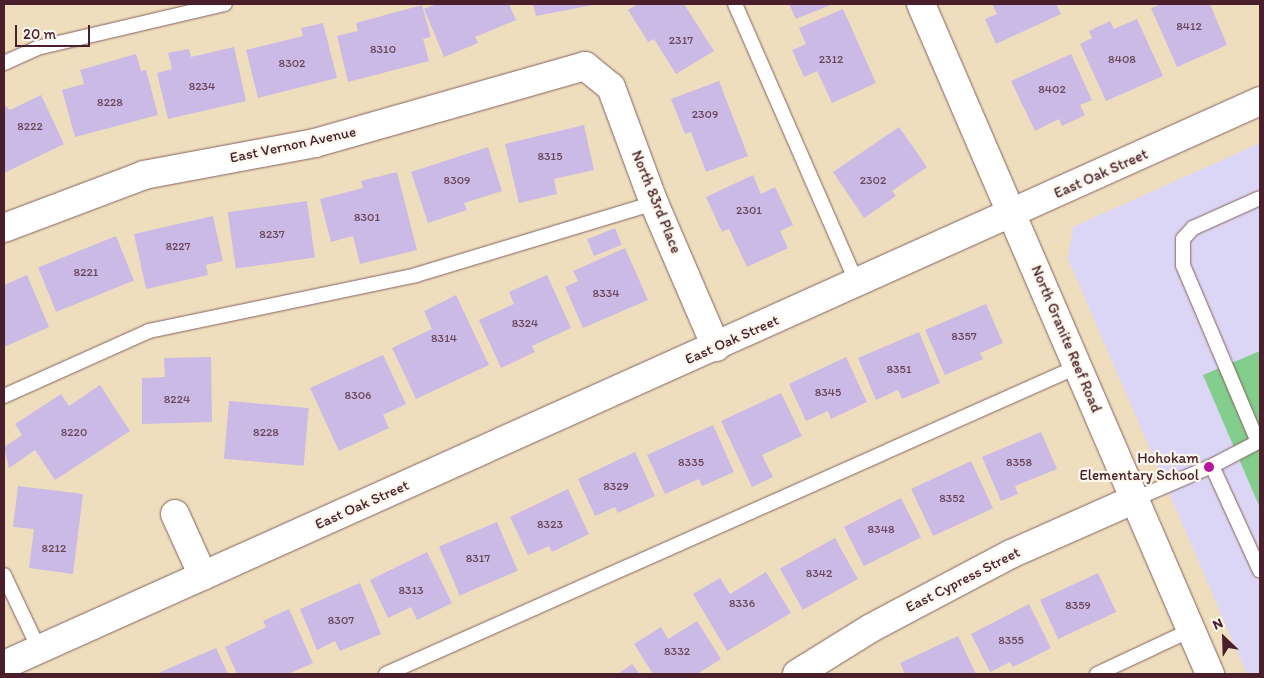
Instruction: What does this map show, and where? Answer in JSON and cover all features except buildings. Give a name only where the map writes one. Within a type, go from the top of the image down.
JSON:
[{"type":"street","name":"North Granite Reef Road","points":[[921,4],[1079,366],[1210,674]]},
{"type":"street","name":"North 83rd Place","points":[[585,66],[611,87],[654,203],[716,347]]},
{"type":"street","name":"East Vernon Avenue","points":[[4,228],[74,198],[144,175],[315,143],[585,66]]},
{"type":"street","name":"East Oak Street","points":[[4,665],[1260,102]]},
{"type":"street","name":"East Cypress Street","points":[[797,674],[871,628],[1011,554],[1135,499]]},
{"type":"street","points":[[175,514],[203,576]]},
{"type":"lane","points":[[4,63],[37,48],[225,4]]},
{"type":"lane","points":[[735,4],[857,283]]},
{"type":"lane","points":[[1135,499],[1212,466],[1258,442],[1183,265],[1183,239],[1193,228],[1260,198]]},
{"type":"lane","points":[[4,396],[148,331],[416,275],[654,203]]},
{"type":"lane","points":[[386,674],[1079,366]]},
{"type":"lane","points":[[1212,466],[1260,571]]},
{"type":"lane","points":[[4,575],[39,649]]},
{"type":"lane","points":[[1097,674],[1191,630]]},
{"type":"shaded area","name":"Hohokam Elementary School","points":[[1260,143],[1260,674],[1247,674],[1068,259],[1073,227]]},
{"type":"green space","points":[[1260,351],[1260,508],[1203,375]]},
{"type":"place","name":"Hohokam Elementary School","points":[[1209,467]]}]
